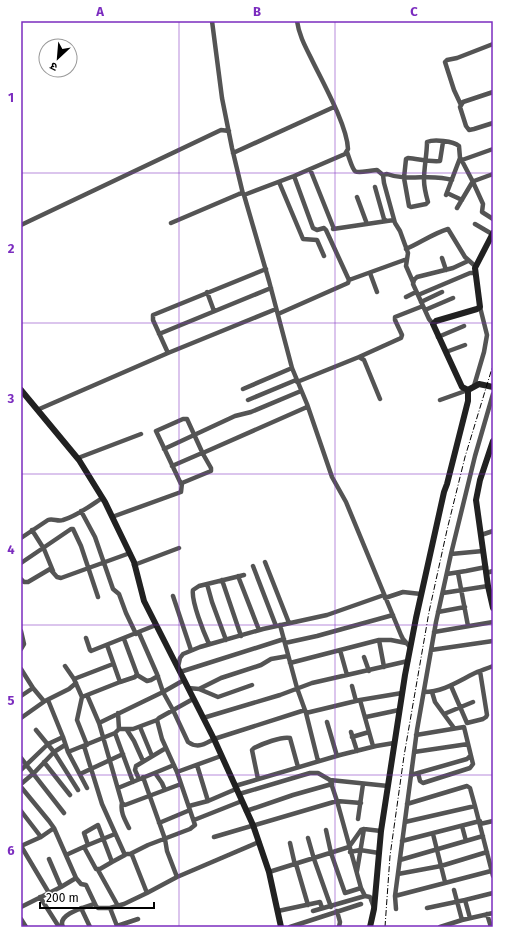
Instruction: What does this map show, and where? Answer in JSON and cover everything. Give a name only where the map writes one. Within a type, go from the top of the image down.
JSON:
[{"type":"street","points":[[212,21],[219,80],[233,153],[292,368],[332,477],[346,502],[403,639],[408,645]]},
{"type":"street","points":[[297,21],[304,45],[343,129],[352,169],[355,172],[360,173],[377,170],[383,175],[386,174],[404,178],[436,176],[452,180]]},
{"type":"street","points":[[493,44],[445,62],[454,90],[461,105],[466,126],[469,130],[493,123]]},
{"type":"street","points":[[461,105],[463,102],[493,92]]},
{"type":"street","points":[[233,153],[334,107]]},
{"type":"street","points":[[21,225],[221,130],[229,131]]},
{"type":"street","points":[[443,142],[440,161],[426,160],[406,159],[404,178],[408,205],[412,207],[425,205],[428,202],[424,177],[426,160],[428,141],[443,142],[458,145],[461,159],[473,181],[478,197],[483,204],[482,212],[493,219]]},
{"type":"street","points":[[462,200],[447,194],[461,159],[493,149]]},
{"type":"street","points":[[171,223],[239,194],[244,195],[294,176],[347,152]]},
{"type":"street","points":[[310,169],[334,229]]},
{"type":"street","points":[[457,208],[473,181],[493,174]]},
{"type":"street","points":[[383,175],[394,220],[402,235],[408,254],[406,266],[413,284],[461,385],[468,390]]},
{"type":"street","points":[[294,176],[313,228],[317,230],[394,220]]},
{"type":"street","points":[[279,182],[303,239],[317,240],[324,256]]},
{"type":"street","points":[[375,188],[384,219],[387,221]]},
{"type":"street","points":[[356,197],[367,224]]},
{"type":"street","points":[[474,386],[484,352],[487,335],[474,273],[475,266],[492,234],[475,224]]},
{"type":"street","points":[[406,249],[425,238],[448,229],[468,261],[475,266]]},
{"type":"street","points":[[326,230],[349,280]]},
{"type":"street","points":[[442,258],[446,270]]},
{"type":"street","points":[[37,410],[168,353],[277,312],[348,282],[349,280],[407,259]]},
{"type":"street","points":[[413,282],[417,277],[446,270],[468,261]]},
{"type":"street","points":[[168,353],[153,320],[153,315],[266,269]]},
{"type":"street","points":[[370,273],[377,292]]},
{"type":"street","points":[[406,297],[470,273],[474,273]]},
{"type":"street","points":[[159,334],[271,288]]},
{"type":"street","points":[[207,292],[214,311]]},
{"type":"street","points":[[423,306],[442,292]]},
{"type":"street","points":[[248,400],[360,357],[401,338],[402,334],[395,320],[395,316],[423,306],[453,298]]},
{"type":"street","points":[[433,324],[478,309],[480,307]]},
{"type":"street","points":[[438,337],[464,326]]},
{"type":"street","points":[[446,352],[465,345]]},
{"type":"street","points":[[360,357],[364,360],[380,399]]},
{"type":"street","points":[[243,389],[292,368]]},
{"type":"street","points":[[440,400],[468,390],[474,386],[482,385],[493,388]]},
{"type":"street","points":[[370,927],[374,909],[381,831],[399,710],[408,661],[408,645],[444,492],[461,433],[468,401],[468,390]]},
{"type":"street","points":[[164,449],[240,414],[251,412],[301,391]]},
{"type":"street","points":[[22,394],[78,458],[102,498],[130,553],[141,593],[214,739],[253,825],[269,872],[281,927]]},
{"type":"street","points":[[396,909],[395,896],[416,735],[434,632],[475,456],[493,394]]},
{"type":"street","points":[[172,466],[203,454],[206,451],[307,407]]},
{"type":"street","points":[[112,517],[181,492],[181,484],[156,431],[185,418],[188,420],[211,468],[210,471],[181,484]]},
{"type":"street","points":[[78,458],[141,434]]},
{"type":"street","points":[[493,441],[477,494],[483,551],[493,608]]},
{"type":"street","points":[[21,538],[50,519],[60,521],[81,511],[102,498]]},
{"type":"street","points":[[81,511],[93,533],[105,562],[113,589],[119,594],[122,605],[158,676],[163,692],[188,742],[193,745],[198,746],[214,739],[306,711],[402,692]]},
{"type":"street","points":[[21,563],[71,529],[74,529],[98,597]]},
{"type":"street","points":[[32,530],[43,547],[56,577],[61,578],[130,553]]},
{"type":"street","points":[[481,535],[493,531]]},
{"type":"street","points":[[134,565],[178,548]]},
{"type":"street","points":[[451,554],[483,551]]},
{"type":"street","points":[[265,562],[289,623]]},
{"type":"street","points":[[253,566],[284,641],[297,688],[306,711],[318,762]]},
{"type":"street","points":[[21,581],[28,582],[49,570],[53,572]]},
{"type":"street","points":[[447,574],[486,570],[493,571]]},
{"type":"street","points":[[458,573],[468,626]]},
{"type":"street","points":[[209,644],[192,595],[194,588],[244,575]]},
{"type":"street","points":[[238,576],[259,630]]},
{"type":"street","points":[[222,580],[241,636]]},
{"type":"street","points":[[207,584],[226,640]]},
{"type":"street","points":[[443,593],[488,586]]},
{"type":"street","points":[[179,670],[181,656],[191,650],[209,644],[259,630],[327,615],[403,592],[421,594]]},
{"type":"street","points":[[173,596],[191,650]]},
{"type":"street","points":[[438,612],[465,607]]},
{"type":"street","points":[[179,670],[284,641],[317,636],[393,615]]},
{"type":"street","points":[[434,632],[493,622]]},
{"type":"street","points":[[86,638],[90,651],[137,634],[156,625]]},
{"type":"street","points":[[21,631],[24,644],[21,649]]},
{"type":"street","points":[[124,639],[137,675],[148,681],[158,676]]},
{"type":"street","points":[[290,663],[379,640],[391,640],[408,645]]},
{"type":"street","points":[[379,640],[384,667]]},
{"type":"street","points":[[431,650],[493,641]]},
{"type":"street","points":[[107,645],[120,682]]},
{"type":"street","points":[[340,650],[347,675]]},
{"type":"street","points":[[199,689],[221,678],[261,666],[271,659],[280,659],[288,656]]},
{"type":"street","points":[[364,657],[369,671]]},
{"type":"street","points":[[203,718],[280,695],[312,682],[369,671],[408,661]]},
{"type":"street","points":[[21,718],[47,700],[69,688],[75,681],[113,664]]},
{"type":"street","points":[[65,666],[75,681],[82,697],[77,720],[86,745],[102,804],[115,834],[127,855],[137,866],[147,893]]},
{"type":"street","points":[[424,692],[432,692],[451,686],[493,666]]},
{"type":"street","points":[[21,670],[33,688],[47,700],[64,737],[68,752],[87,788]]},
{"type":"street","points":[[451,686],[467,723],[487,716],[480,671]]},
{"type":"street","points":[[82,697],[137,675]]},
{"type":"street","points":[[99,723],[163,692],[184,680]]},
{"type":"street","points":[[188,688],[199,689],[218,697],[252,685]]},
{"type":"street","points":[[352,686],[366,717],[373,746]]},
{"type":"street","points":[[21,696],[33,688]]},
{"type":"street","points":[[432,692],[434,700],[454,728]]},
{"type":"street","points":[[88,695],[99,723],[118,788],[122,803],[122,814],[129,828]]},
{"type":"street","points":[[119,729],[126,730],[140,727],[157,720],[193,699]]},
{"type":"street","points":[[444,714],[473,702]]},
{"type":"street","points":[[366,717],[399,710]]},
{"type":"street","points":[[68,752],[115,733],[119,729],[118,714]]},
{"type":"street","points":[[98,870],[148,845],[193,827],[194,820],[177,772],[166,748],[157,720]]},
{"type":"street","points":[[328,722],[337,756]]},
{"type":"street","points":[[140,727],[152,756]]},
{"type":"street","points":[[416,735],[464,727],[473,764],[470,768],[423,783],[420,781],[418,773]]},
{"type":"street","points":[[36,730],[54,752],[78,790]]},
{"type":"street","points":[[126,730],[134,741],[143,761]]},
{"type":"street","points":[[356,751],[351,734],[370,732]]},
{"type":"street","points":[[115,733],[133,782]]},
{"type":"street","points":[[21,770],[48,744],[64,737]]},
{"type":"street","points":[[258,780],[252,753],[253,748],[257,746],[289,738],[291,740],[298,767]]},
{"type":"street","points":[[159,823],[189,808],[237,790],[258,780],[373,746],[394,743]]},
{"type":"street","points":[[414,752],[468,744]]},
{"type":"street","points":[[21,784],[54,752],[65,745]]},
{"type":"street","points":[[166,748],[143,761],[136,766],[135,770],[150,795],[165,839],[167,851],[177,877]]},
{"type":"street","points":[[80,774],[92,770],[122,754]]},
{"type":"street","points":[[177,772],[221,756]]},
{"type":"street","points":[[411,775],[467,759],[470,756]]},
{"type":"street","points":[[21,758],[64,813]]},
{"type":"street","points":[[44,762],[70,795]]},
{"type":"street","points":[[118,788],[174,765]]},
{"type":"street","points":[[197,765],[208,801]]},
{"type":"street","points":[[155,773],[162,782],[165,790]]},
{"type":"street","points":[[237,790],[310,773],[318,773],[331,782],[350,852],[361,888],[365,896]]},
{"type":"street","points":[[246,811],[331,782],[388,786]]},
{"type":"street","points":[[122,803],[125,804],[181,784]]},
{"type":"street","points":[[358,819],[363,784]]},
{"type":"street","points":[[407,804],[467,786],[470,788],[493,876]]},
{"type":"street","points":[[21,787],[54,828],[76,878],[81,884],[86,885],[94,904],[98,908],[118,906],[177,877],[259,842]]},
{"type":"street","points":[[194,820],[242,801]]},
{"type":"street","points":[[214,838],[253,825],[337,801],[361,803]]},
{"type":"street","points":[[405,822],[475,806]]},
{"type":"street","points":[[21,811],[41,837]]},
{"type":"street","points":[[402,841],[462,826],[493,821]]},
{"type":"street","points":[[112,862],[98,825],[84,833],[86,846],[92,862],[118,906]]},
{"type":"street","points":[[462,826],[466,841]]},
{"type":"street","points":[[49,893],[21,846],[41,837],[54,828]]},
{"type":"street","points":[[364,828],[381,831]]},
{"type":"street","points":[[269,872],[349,847],[364,828]]},
{"type":"street","points":[[357,873],[364,828]]},
{"type":"street","points":[[326,830],[331,853],[345,893],[361,888]]},
{"type":"street","points":[[66,855],[115,834]]},
{"type":"street","points":[[433,834],[445,882]]},
{"type":"street","points":[[400,860],[483,836]]},
{"type":"street","points":[[308,838],[331,907]]},
{"type":"street","points":[[290,843],[308,904]]},
{"type":"street","points":[[350,852],[360,850],[379,852]]},
{"type":"street","points":[[398,874],[441,866],[487,852]]},
{"type":"street","points":[[49,859],[61,886]]},
{"type":"street","points":[[395,896],[491,871]]},
{"type":"street","points":[[21,907],[76,878]]},
{"type":"street","points":[[454,890],[462,920]]},
{"type":"street","points":[[427,908],[493,893]]},
{"type":"street","points":[[313,911],[365,896],[370,897],[374,909]]},
{"type":"street","points":[[40,897],[61,927]]},
{"type":"street","points":[[465,900],[470,918]]},
{"type":"street","points":[[278,911],[320,902],[322,908]]},
{"type":"street","points":[[61,927],[62,920],[65,916],[81,908],[94,904]]},
{"type":"street","points":[[290,927],[361,904]]},
{"type":"street","points":[[81,908],[90,927]]},
{"type":"street","points":[[110,908],[117,926],[138,919]]},
{"type":"street","points":[[337,911],[340,922],[339,927]]},
{"type":"street","points":[[440,927],[493,912]]},
{"type":"street","points":[[487,914],[491,927]]},
{"type":"railway","points":[[385,927],[390,856],[404,756],[429,612],[465,457],[493,365]]}]
